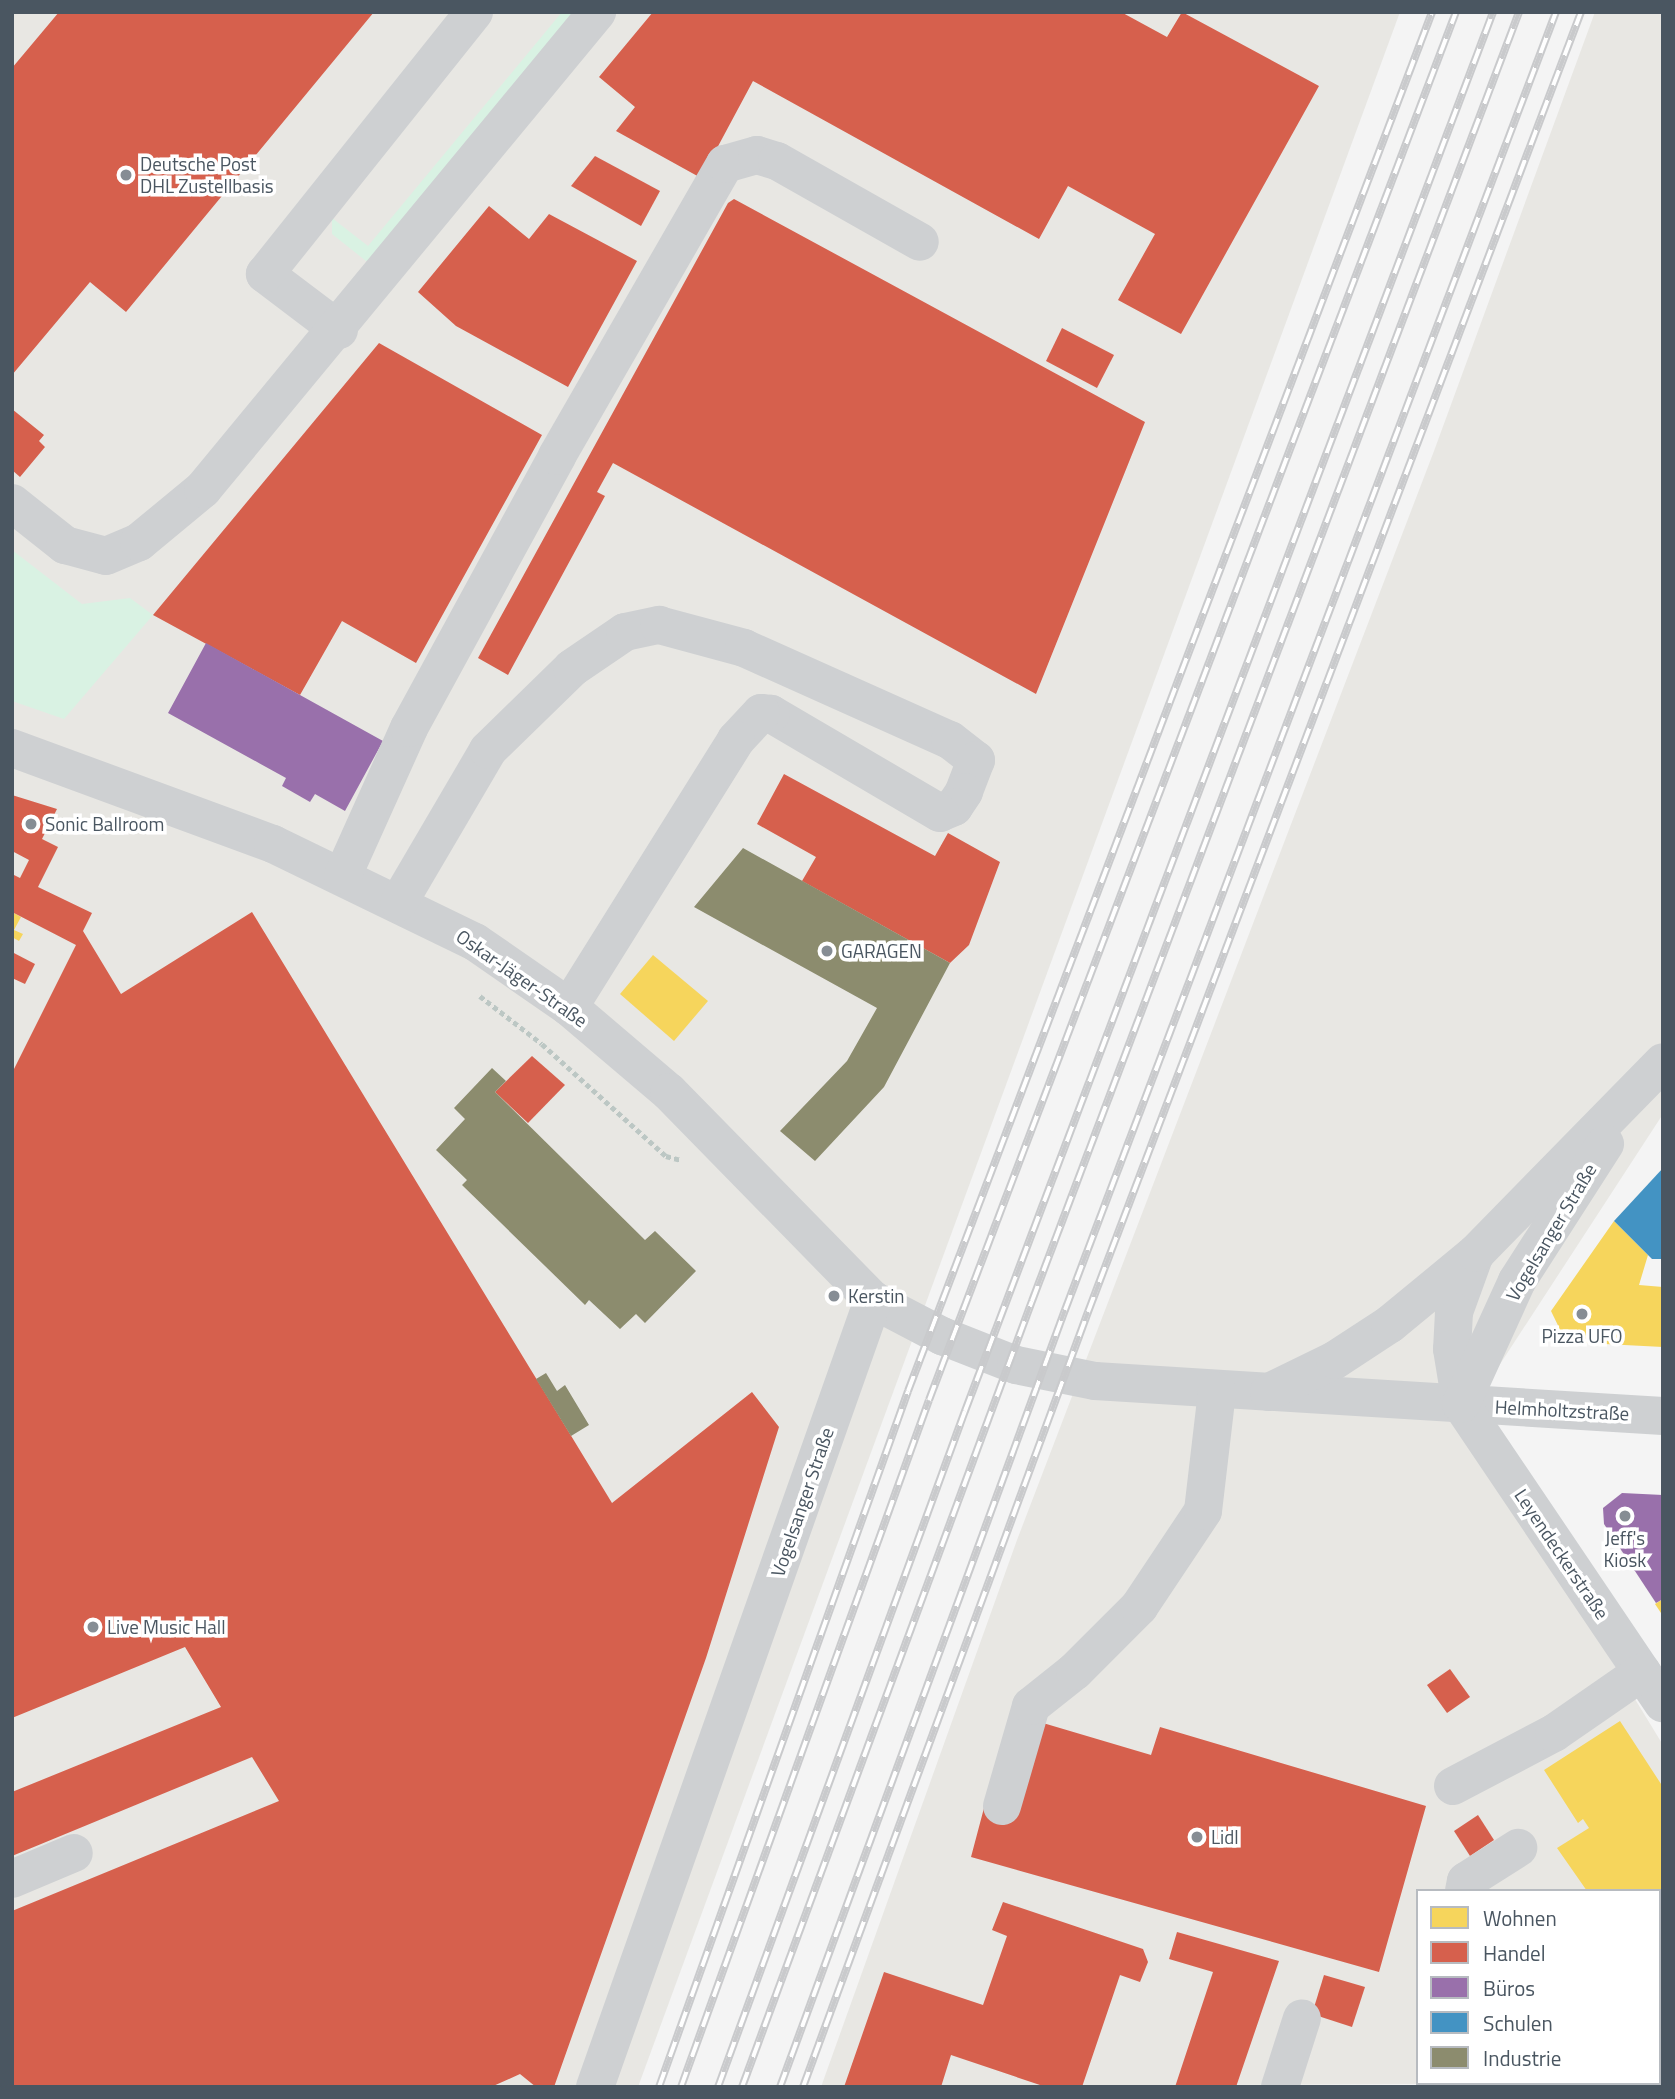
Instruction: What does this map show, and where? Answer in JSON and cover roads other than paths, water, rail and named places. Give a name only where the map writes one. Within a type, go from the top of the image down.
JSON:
[{"type":"street","points":[[339,330],[265,274],[474,12]]},
{"type":"street","points":[[12,503],[65,544],[106,556],[139,542],[203,489],[339,330],[597,12]]},
{"type":"street","points":[[343,875],[410,728],[564,445],[725,164],[757,155],[777,161],[920,242]]},
{"type":"street","points":[[399,902],[488,750],[572,668],[625,632],[659,625],[744,648],[950,740],[976,760],[959,800],[940,813],[771,714],[761,713],[736,740],[569,1007]]},
{"type":"street","name":"Oskar-Jäger-Straße","points":[[12,748],[273,844],[399,902],[475,942],[569,1007],[669,1091],[873,1300]]},
{"type":"street","name":"Vogelsanger Straße","points":[[1264,1395],[1335,1360],[1390,1324],[1476,1253],[1659,1065]]},
{"type":"street","name":"Vogelsanger Straße","points":[[1461,1404],[1517,1281],[1659,1065]]},
{"type":"street","name":"Vogelsanger Straße","points":[[1461,1404],[1452,1349],[1454,1312],[1476,1253]]},
{"type":"street","points":[[873,1300],[942,1336],[1016,1365],[1095,1381],[1264,1395],[1461,1404]]},
{"type":"street","name":"Vogelsanger Straße","points":[[595,2087],[873,1300]]},
{"type":"street","points":[[1002,1806],[1031,1706],[1075,1671],[1139,1607],[1203,1511],[1217,1391]]},
{"type":"street","name":"Helmholtzstraße","points":[[1461,1404],[1663,1416]]},
{"type":"street","name":"Leyendeckerstraße","points":[[1461,1404],[1663,1703]]},
{"type":"street","points":[[1453,1786],[1554,1732],[1642,1672]]},
{"type":"street","points":[[1464,1889],[1466,1881],[1518,1848]]},
{"type":"street","points":[[12,1879],[74,1853]]},
{"type":"street","points":[[1280,2087],[1302,2018]]},
{"type":"railway","points":[[659,2087],[908,1391],[1432,12]]},
{"type":"railway","points":[[681,2087],[929,1400],[1456,12]]},
{"type":"railway","points":[[718,2087],[965,1411],[1493,12]]},
{"type":"railway","points":[[742,2087],[1032,1301],[1519,12]]},
{"type":"railway","points":[[780,2087],[1065,1310],[1556,12]]},
{"type":"railway","points":[[803,2087],[1088,1312],[1581,12]]},
{"type":"place","name":"Deutsche Post DHL Zustellbasis","points":[[126,175]]},
{"type":"place","name":"Sonic Ballroom","points":[[31,824]]},
{"type":"place","name":"GARAGEN","points":[[827,951]]},
{"type":"place","name":"Kerstin","points":[[834,1296]]},
{"type":"place","name":"Pizza UFO","points":[[1582,1314]]},
{"type":"place","name":"Jeff's Kiosk","points":[[1625,1516]]},
{"type":"place","name":"Live Music Hall","points":[[93,1627]]},
{"type":"place","name":"Lidl","points":[[1197,1837]]}]
